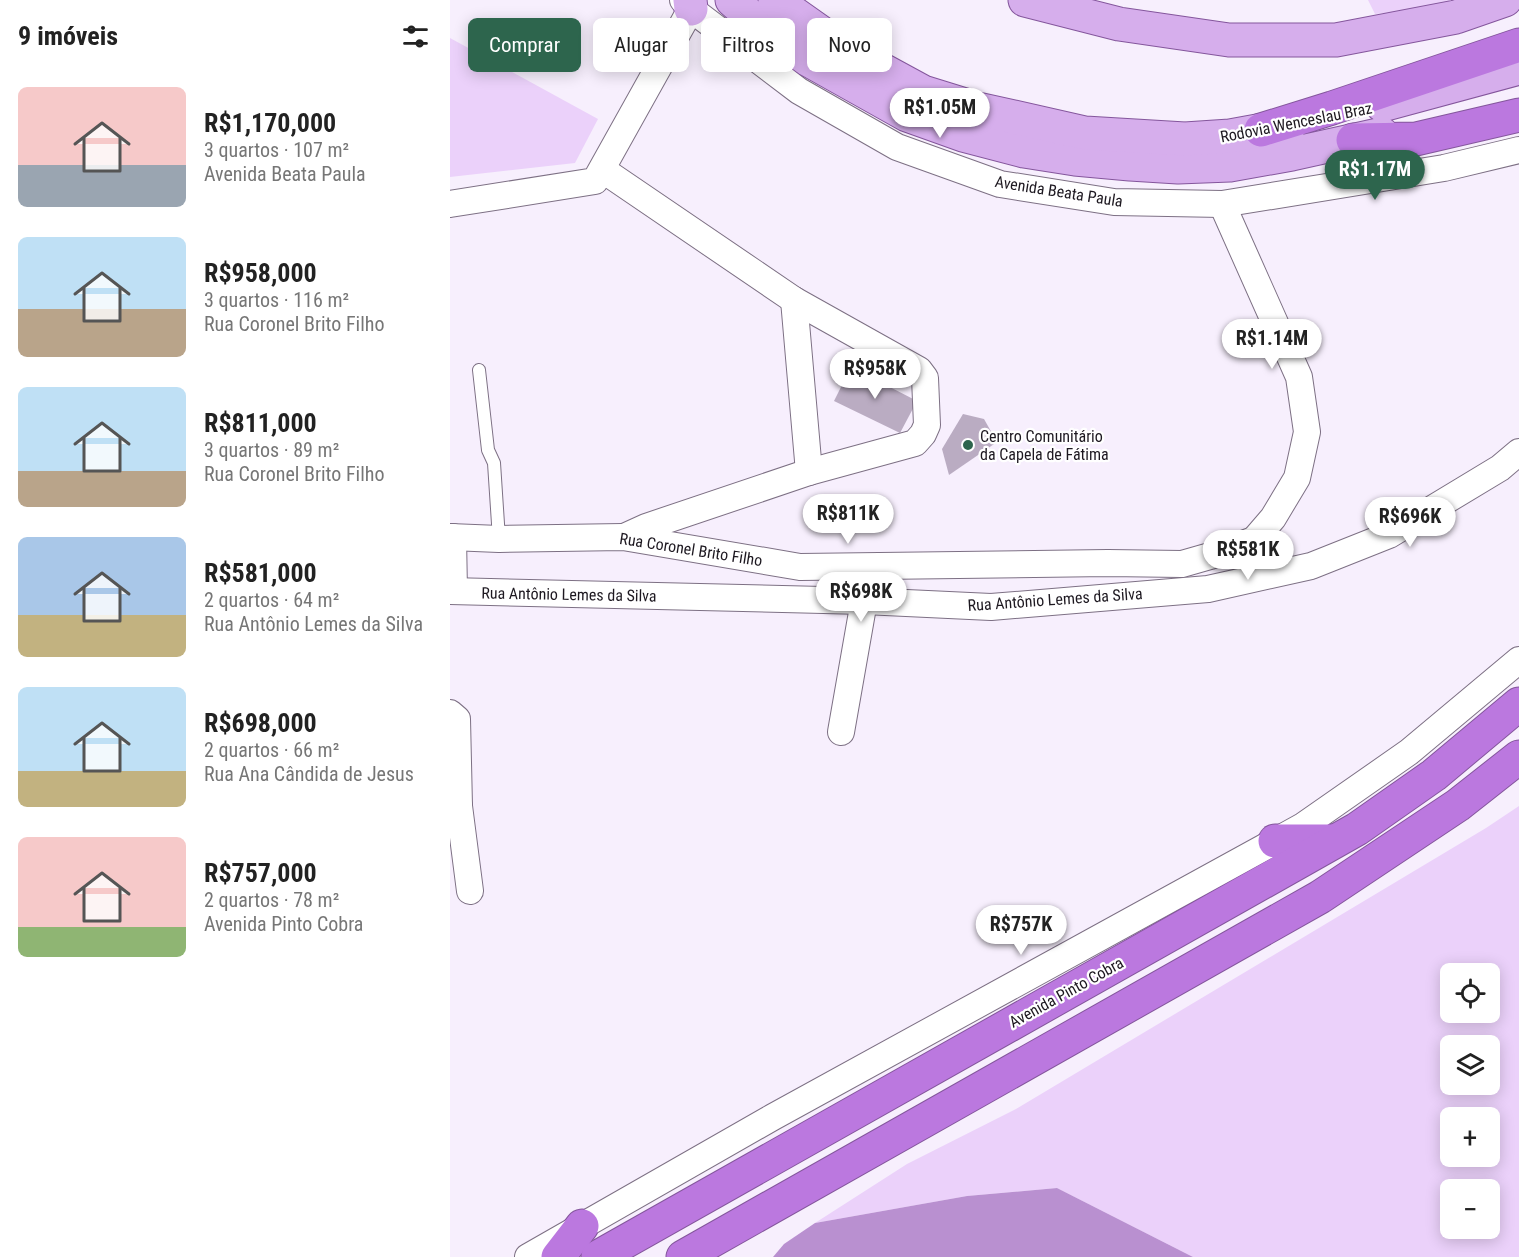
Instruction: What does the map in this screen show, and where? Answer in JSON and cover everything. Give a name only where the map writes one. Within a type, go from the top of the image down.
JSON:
[{"type":"highway","points":[[1261,130],[1519,45]]},
{"type":"highway","points":[[1353,140],[1416,139],[1519,115]]},
{"type":"highway","name":"Avenida Pinto Cobra","points":[[598,1257],[1357,829],[1434,774],[1519,704]]},
{"type":"highway","points":[[683,1257],[1320,897],[1458,805],[1519,757]]},
{"type":"highway","points":[[1275,841],[1335,841]]},
{"type":"highway","points":[[558,1257],[582,1226]]},
{"type":"main road","name":"Rodovia Wenceslau Braz","points":[[732,0],[763,27],[807,59],[907,115],[963,135],[1024,151],[1075,159],[1178,167],[1230,165],[1292,154],[1490,109],[1519,100]]},
{"type":"main road","name":"Rodovia Wenceslau Braz","points":[[775,0],[825,36],[923,92],[978,109],[1085,133],[1185,139],[1230,136],[1349,114],[1519,68]]},
{"type":"main road","points":[[1025,0],[1119,24],[1229,40],[1336,40],[1456,17],[1505,0]]},
{"type":"street","points":[[450,204],[596,181],[688,3]]},
{"type":"street","name":"Avenida Beata Paula","points":[[688,3],[799,91],[897,147],[1000,184],[1114,202],[1222,204],[1443,168],[1519,150]]},
{"type":"street","points":[[603,170],[794,300],[919,370],[925,378],[927,425],[915,443],[809,472],[646,527],[623,537]]},
{"type":"street","name":"Rua Coronel Brito Filho","points":[[1208,589],[1233,566],[1251,541],[1273,518],[1297,478],[1307,432],[1299,377],[1222,204]]},
{"type":"street","points":[[794,300],[809,472]]},
{"type":"street","name":"Rua Antônio Lemes da Silva","points":[[452,591],[864,601],[991,607],[1208,589],[1311,566],[1389,535],[1500,468],[1519,452]]},
{"type":"street","points":[[452,537],[452,591]]},
{"type":"street","name":"Rua Coronel Brito Filho","points":[[452,537],[499,539],[623,537],[800,567],[1182,564],[1251,541]]},
{"type":"street","points":[[1251,541],[1256,562],[1266,577]]},
{"type":"street","points":[[1135,564],[1138,594]]},
{"type":"street","points":[[841,732],[864,601]]},
{"type":"street","points":[[528,1257],[773,1117],[1303,826],[1410,752],[1519,660]]},
{"type":"street","points":[[450,713],[457,719],[454,808],[470,891]]},
{"type":"lane","points":[[479,370],[488,450],[494,463],[499,539]]},
{"type":"shaded area","points":[[1368,0],[1491,0],[1484,3],[1375,14]]},
{"type":"shaded area","points":[[450,38],[468,48],[468,72],[512,72],[598,119],[575,163],[450,177]]},
{"type":"shaded area","points":[[1519,806],[1519,1257],[1193,1257],[1057,1188],[967,1196],[815,1223],[907,1164],[1016,1109],[1486,828]]},
{"type":"shaded area","points":[[1057,1188],[1193,1257],[773,1257],[784,1244],[815,1223],[967,1196]]},
{"type":"building","points":[[851,367],[917,401],[900,433],[834,401]]},
{"type":"building","name":"Centro Comunitário da Capela de Fátima","points":[[963,414],[984,419],[997,442],[949,475],[942,449]]},
{"type":"place","name":"Centro Comunitário da Capela de Fátima","points":[[968,445]]}]
